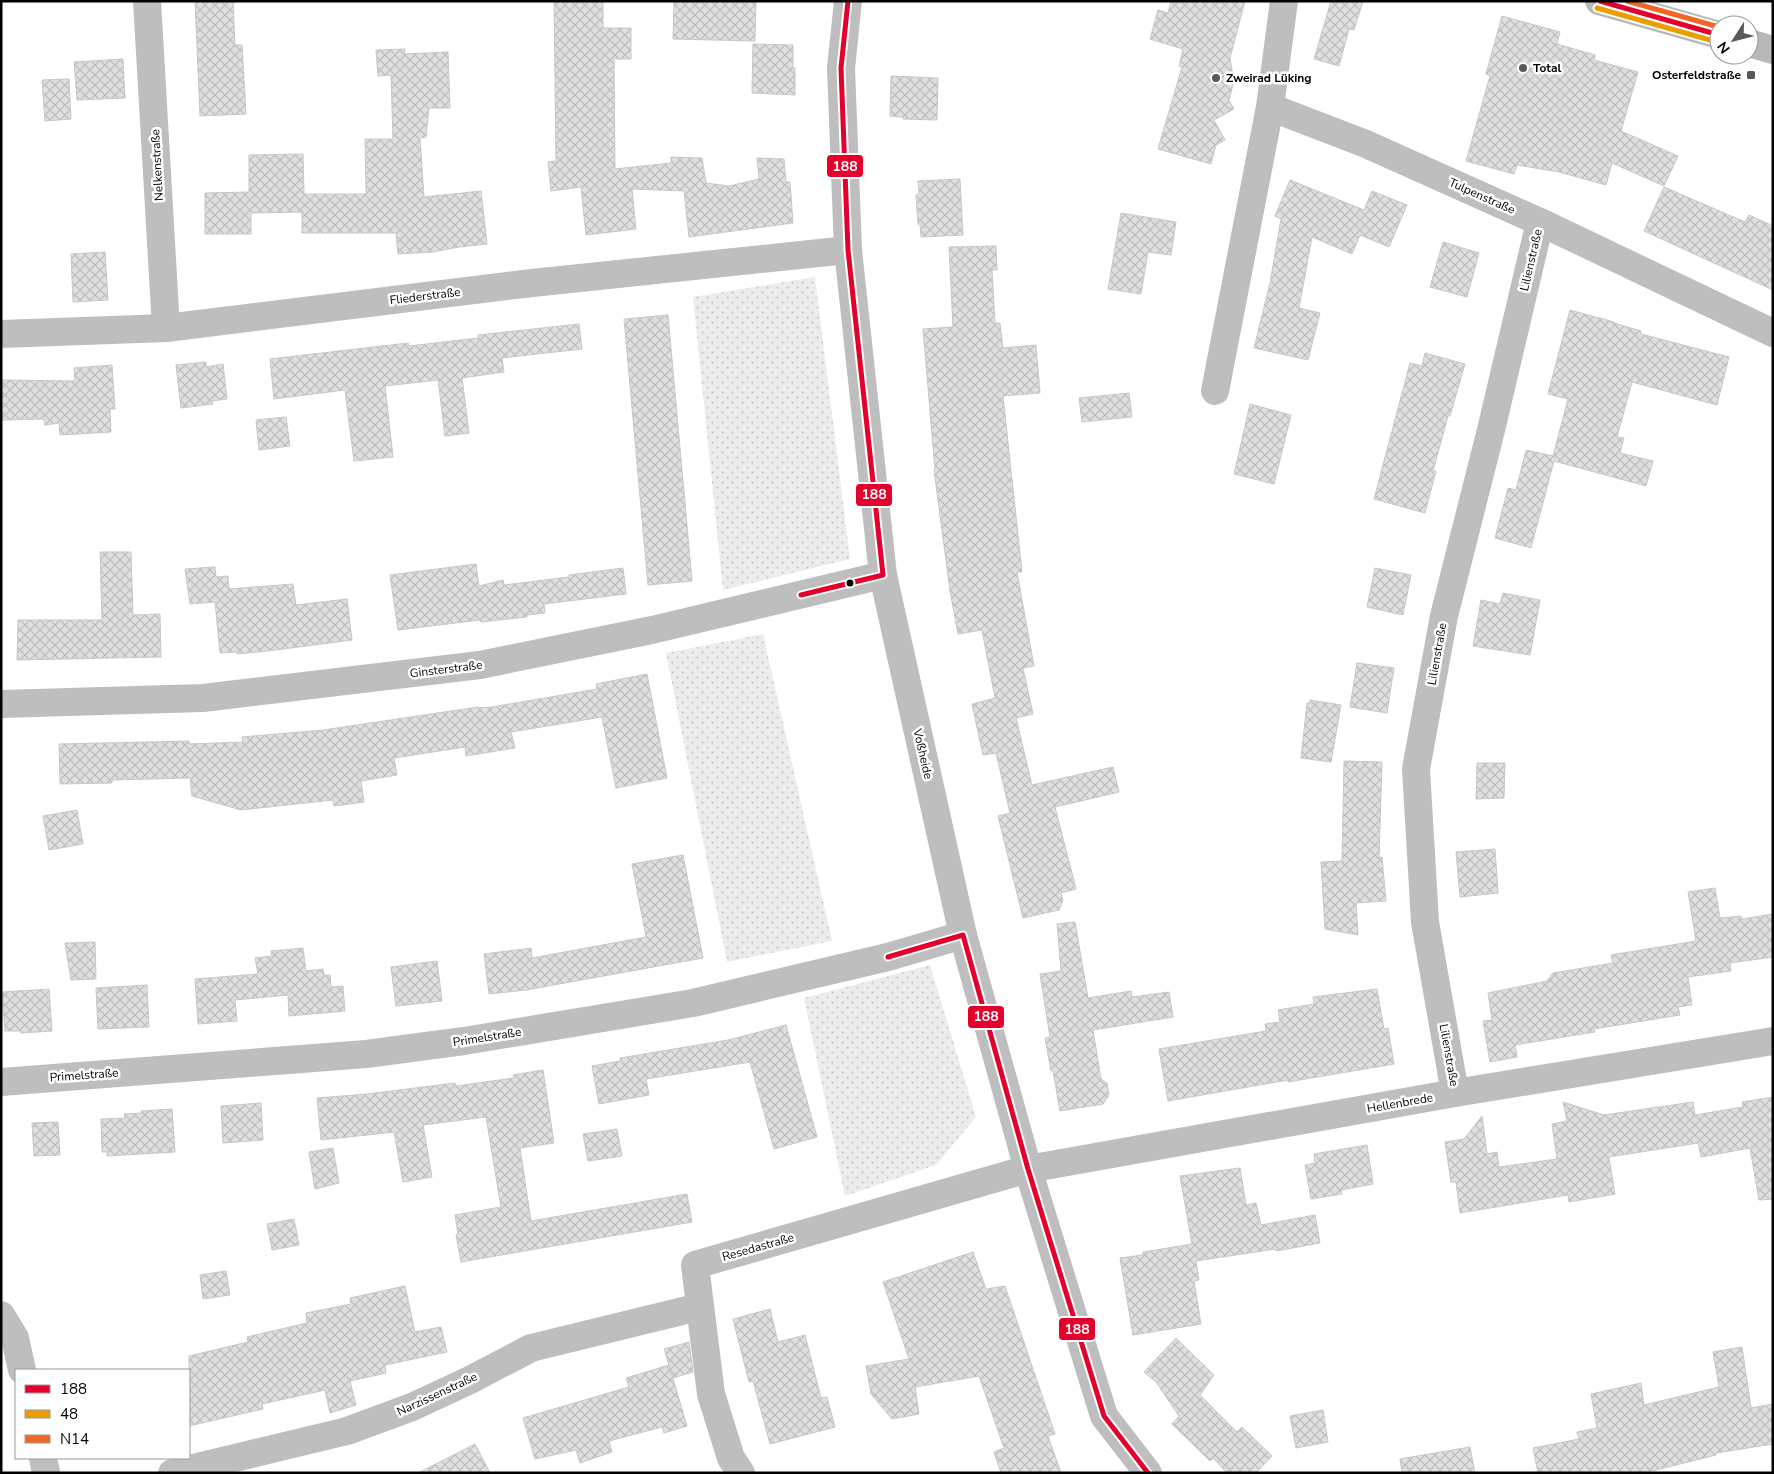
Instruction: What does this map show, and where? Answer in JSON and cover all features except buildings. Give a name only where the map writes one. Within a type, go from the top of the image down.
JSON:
[{"type":"main road","points":[[1599,1],[1709,32]]},
{"type":"main road","points":[[1759,46],[1773,50]]},
{"type":"street","name":"Nelkenstraße","points":[[147,1],[166,328]]},
{"type":"street","name":"Voßheide","points":[[848,1],[841,68],[848,250],[883,575],[963,935],[1028,1169],[1104,1416],[1148,1473]]},
{"type":"street","points":[[1215,391],[1270,107],[1284,1]]},
{"type":"street","name":"Tulpenstraße","points":[[1270,107],[1366,144],[1540,222],[1773,333]]},
{"type":"street","name":"Lilienstraße","points":[[1455,1093],[1425,922],[1416,769],[1444,616],[1540,222]]},
{"type":"street","name":"Fliederstraße","points":[[1,334],[166,328],[522,284],[848,250]]},
{"type":"street","name":"Ginsterstraße","points":[[1,704],[203,698],[480,665],[652,630],[883,575]]},
{"type":"street","name":"Primelstraße","points":[[1,1082],[366,1054],[464,1042],[693,1003],[888,957],[963,935]]},
{"type":"street","name":"Hellenbrede","points":[[1028,1169],[1455,1093],[1773,1042]]},
{"type":"street","name":"Resedastraße","points":[[741,1473],[730,1458],[711,1394],[695,1265],[1028,1169]]},
{"type":"street","name":"Narzissenstraße","points":[[172,1473],[347,1431],[412,1407],[470,1380],[531,1348],[699,1307]]},
{"type":"street","points":[[1,1315],[14,1338],[22,1369]]},
{"type":"street","points":[[43,1459],[46,1473]]},
{"type":"shaded area","points":[[815,277],[850,559],[723,590],[693,297]]},
{"type":"shaded area","points":[[763,634],[832,941],[727,962],[666,653]]},
{"type":"shaded area","points":[[930,965],[976,1117],[936,1165],[845,1196],[804,998]]},
{"type":"transit line","name":"188","points":[[801,595],[883,575],[848,250],[841,68],[848,1]]},
{"type":"transit line","name":"188","points":[[1600,1],[1709,32]]},
{"type":"transit line","name":"N14","points":[[1627,1],[1709,24]]},
{"type":"transit line","name":"48","points":[[1597,8],[1709,40]]},
{"type":"transit line","name":"188","points":[[888,957],[963,935],[1028,1169],[1104,1416],[1148,1473]]},
{"type":"place","name":"Total","points":[[1523,68]]},
{"type":"place","name":"Osterfeldstraße","points":[[1751,75]]},
{"type":"place","name":"Zweirad Lüking","points":[[1216,78]]}]
